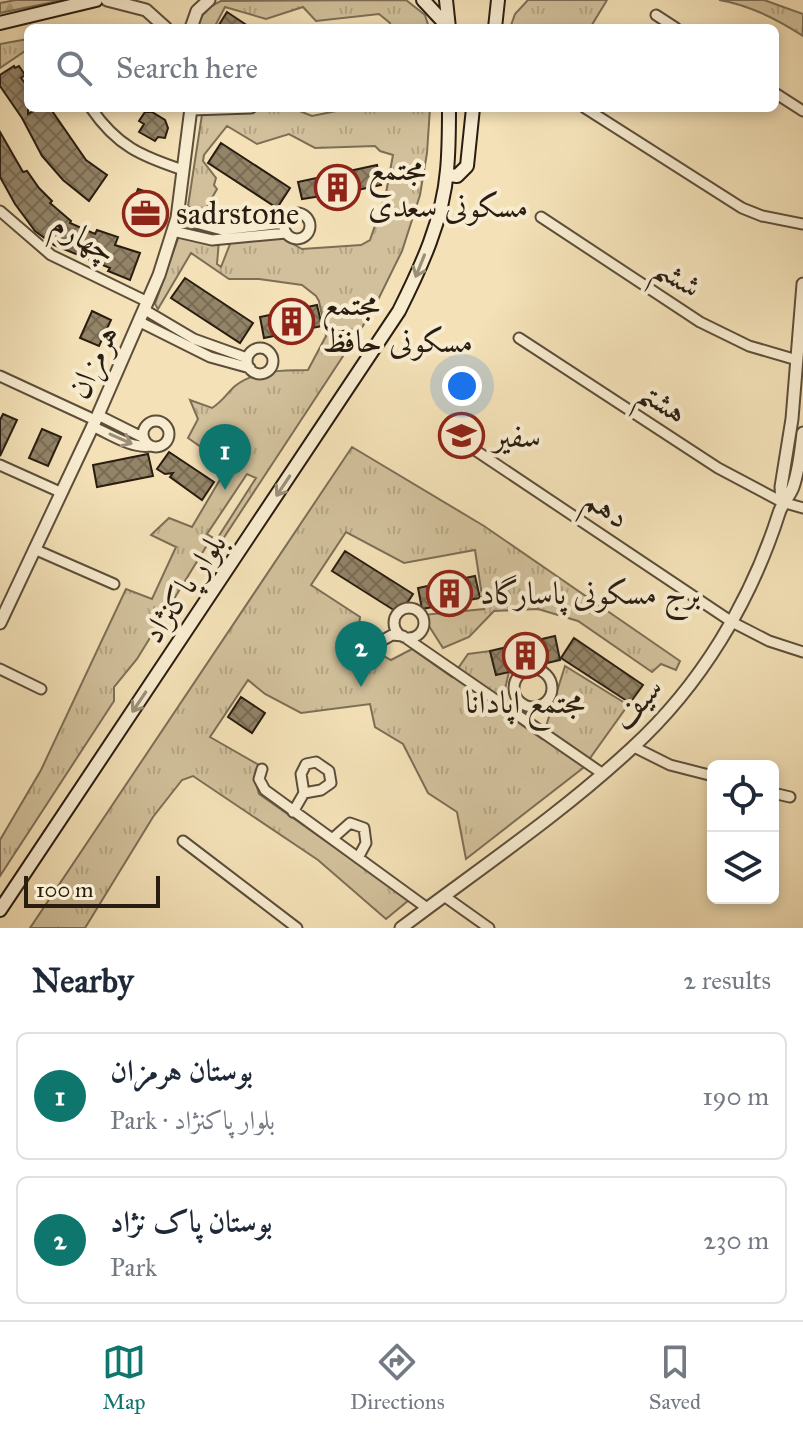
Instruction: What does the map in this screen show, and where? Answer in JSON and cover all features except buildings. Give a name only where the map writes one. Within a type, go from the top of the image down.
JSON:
[{"type":"main road","points":[[0,23],[96,0]]},
{"type":"main road","points":[[423,0],[445,24]]},
{"type":"main road","points":[[446,0],[449,24]]},
{"type":"main road","points":[[495,24],[498,0]]},
{"type":"main road","name":"بلوار پاکنژاد","points":[[0,910],[399,311],[422,262],[440,211],[447,171],[449,112]]},
{"type":"main road","points":[[447,171],[449,175],[457,176],[467,166],[473,112]]},
{"type":"street","points":[[107,0],[146,10],[162,24]]},
{"type":"street","points":[[192,24],[197,11],[209,0]]},
{"type":"street","points":[[656,15],[670,24]]},
{"type":"street","points":[[779,96],[803,111]]},
{"type":"street","points":[[94,112],[122,143],[141,155],[183,170]]},
{"type":"street","name":"هرمزان","points":[[0,623],[145,311],[177,218],[191,112]]},
{"type":"street","points":[[591,112],[742,208],[762,216],[803,224]]},
{"type":"street","name":"چهارم","points":[[0,211],[51,255],[145,311],[192,344],[227,363],[248,363]]},
{"type":"street","name":"ششم","points":[[541,217],[700,322],[749,346],[800,360]]},
{"type":"street","points":[[177,218],[222,235]]},
{"type":"street","points":[[173,231],[212,240],[222,235],[285,228]]},
{"type":"street","points":[[782,502],[781,487],[800,360],[803,284]]},
{"type":"street","name":"هشتم","points":[[519,338],[718,468],[782,502],[803,508]]},
{"type":"street","points":[[0,376],[95,420],[131,444],[142,447],[147,442]]},
{"type":"street","name":"سیف","points":[[401,928],[603,774],[634,747],[690,684],[732,622],[761,563],[782,502],[792,490],[803,433]]},
{"type":"street","name":"دهم","points":[[454,436],[732,622],[769,641],[803,652]]},
{"type":"street","points":[[0,465],[60,492]]},
{"type":"street","points":[[34,549],[114,584]]},
{"type":"street","points":[[357,632],[376,644],[392,635],[403,636],[603,774]]},
{"type":"street","points":[[0,669],[41,689]]},
{"type":"street","points":[[531,669],[543,672],[552,686],[545,702],[534,706],[522,702],[515,692],[520,674],[531,669]]},
{"type":"street","points":[[531,723],[534,706]]},
{"type":"street","points":[[634,747],[670,765],[707,774]]},
{"type":"street","points":[[262,769],[260,784],[293,812],[427,908]]},
{"type":"street","points":[[293,812],[304,793]]},
{"type":"street","points":[[779,794],[790,797]]},
{"type":"street","points":[[332,839],[350,823],[364,828],[366,843],[358,858]]},
{"type":"street","points":[[183,841],[297,928]]},
{"type":"street","points":[[444,896],[489,928]]},
{"type":"green space","points":[[63,0],[0,13],[0,3]]},
{"type":"green space","points":[[406,0],[425,15],[428,24],[390,24],[379,14],[316,21],[303,7],[266,19],[225,7],[216,24],[199,24],[206,12],[221,1]]},
{"type":"green space","points":[[528,0],[607,0],[592,24],[511,24],[515,14]]},
{"type":"green space","points":[[719,0],[764,0],[803,14],[803,36],[742,5]]},
{"type":"green space","points":[[24,40],[24,52],[0,68],[0,44]]},
{"type":"green space","points":[[202,112],[302,112],[312,116],[332,112],[430,112],[420,195],[402,251],[372,312],[219,545],[215,542],[256,478],[247,474],[207,534],[212,537],[137,659],[114,687],[114,701],[0,876],[0,840],[41,770],[126,589],[152,599],[176,547],[151,535],[169,518],[192,527],[228,466],[188,438],[198,419],[190,400],[212,408],[235,386],[251,377],[280,371],[308,370],[326,336],[319,301],[302,285],[259,279],[229,279],[191,253],[158,309],[155,304],[181,230],[219,240],[217,264],[221,267],[232,239],[277,235],[302,249],[361,245],[370,240],[386,193],[393,155],[375,146],[315,148],[289,134],[257,144],[227,126],[204,155],[203,161],[216,178],[214,185],[217,189],[203,214],[188,206]]},
{"type":"green space","points":[[352,447],[484,526],[680,661],[676,670],[661,664],[652,672],[578,621],[538,609],[494,611],[469,637],[443,648],[422,615],[484,609],[475,550],[404,563],[346,532],[311,585],[360,617],[357,641],[391,660],[412,649],[452,677],[468,654],[490,651],[496,674],[509,672],[500,710],[542,739],[565,666],[628,705],[583,768],[466,859],[457,812],[428,793],[403,744],[375,727],[370,704],[301,713],[265,694],[248,680],[210,737],[259,765],[255,780],[259,794],[409,900],[386,919],[318,860],[193,776],[182,780],[153,817],[85,928],[30,928]]},
{"type":"place","name":"مجتمع مسکونی سعدی","points":[[337,187]]},
{"type":"place","name":"sadrstone","points":[[145,213]]},
{"type":"place","name":"مجتمع مسکونی حافظ","points":[[291,322]]},
{"type":"place","name":"سفیر","points":[[462,436]]},
{"type":"place","name":"بوستان هرمزان","points":[[225,490]]},
{"type":"place","name":"برج مسکونی پاسارگاد","points":[[449,593]]},
{"type":"place","name":"مجتمع اپادانا","points":[[525,655]]},
{"type":"place","name":"بوستان پاک نژاد","points":[[361,687]]}]
